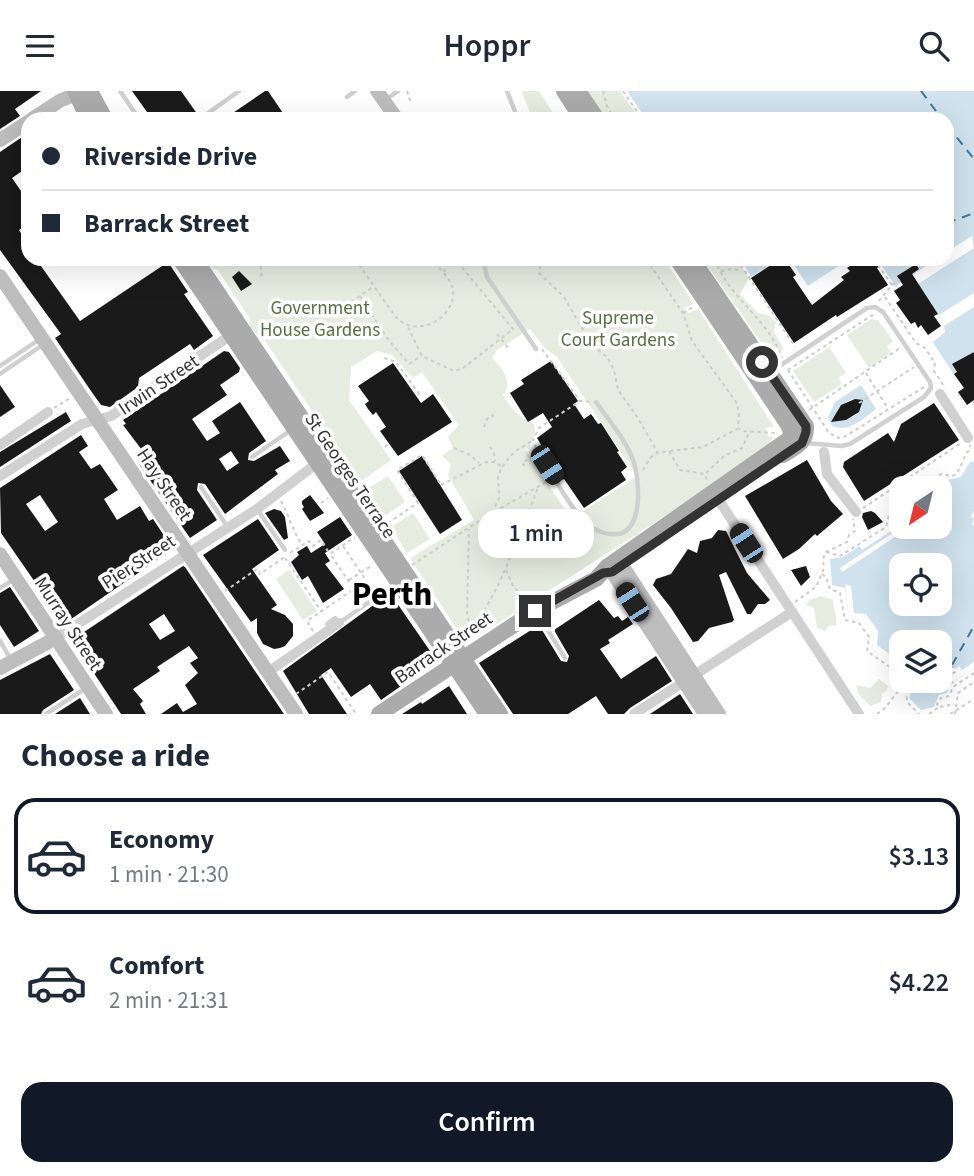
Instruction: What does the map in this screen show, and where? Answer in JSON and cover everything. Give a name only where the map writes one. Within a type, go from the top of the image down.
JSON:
[{"type":"main road","points":[[564,91],[578,112]]},
{"type":"main road","points":[[578,91],[592,112]]},
{"type":"main road","points":[[82,92],[86,112]]},
{"type":"main road","points":[[82,92],[99,112]]},
{"type":"main road","points":[[42,112],[82,92]]},
{"type":"main road","points":[[0,140],[21,126]]},
{"type":"main road","name":"St Georges Terrace","points":[[185,266],[236,332],[322,460],[405,575],[459,662],[487,714]]},
{"type":"main road","name":"St Georges Terrace","points":[[199,266],[294,427],[322,460]]},
{"type":"main road","points":[[682,266],[789,426],[789,440]]},
{"type":"main road","points":[[697,266],[806,426],[806,432],[789,440]]},
{"type":"main road","name":"Hay Street","points":[[0,276],[296,714]]},
{"type":"main road","points":[[765,391],[765,380],[769,373]]},
{"type":"main road","name":"Barrack Street","points":[[380,714],[459,662],[534,606],[618,563],[715,497],[789,440]]},
{"type":"main road","name":"Murray Street","points":[[0,554],[106,714]]},
{"type":"main road","points":[[618,563],[689,679],[705,714]]},
{"type":"main road","name":"Pier Street","points":[[6,665],[56,638]]},
{"type":"main road","name":"St Georges Terrace","points":[[459,662],[500,714]]},
{"type":"main road","points":[[689,679],[719,714]]},
{"type":"street","name":"Irwin Street","points":[[0,476],[82,424],[111,416],[236,332]]},
{"type":"street","points":[[935,391],[968,438]]},
{"type":"street","points":[[0,445],[32,427],[48,412]]},
{"type":"street","points":[[824,452],[827,474],[856,512]]},
{"type":"street","name":"Pier Street","points":[[56,638],[257,509],[322,460]]},
{"type":"street","points":[[715,497],[859,714]]},
{"type":"street","points":[[634,714],[790,610]]},
{"type":"street","points":[[268,672],[339,623]]},
{"type":"lane","points":[[120,91],[134,112]]},
{"type":"lane","points":[[210,112],[239,91]]},
{"type":"lane","points":[[347,97],[355,91]]},
{"type":"lane","points":[[383,99],[398,91]]},
{"type":"lane","points":[[507,91],[515,112]]},
{"type":"lane","points":[[485,266],[487,277],[536,349]]},
{"type":"lane","points":[[769,373],[867,308],[875,307],[883,312],[935,391],[850,444],[842,446],[789,440]]},
{"type":"lane","points":[[0,366],[43,341]]},
{"type":"lane","points":[[0,374],[43,341]]},
{"type":"lane","points":[[538,452],[582,518],[592,528],[602,533],[622,534],[630,529],[636,516],[635,466],[596,402]]},
{"type":"lane","points":[[252,457],[294,427]]},
{"type":"lane","points":[[201,487],[228,527]]},
{"type":"lane","points":[[257,509],[285,550]]},
{"type":"lane","points":[[618,563],[622,534]]},
{"type":"lane","points":[[327,624],[335,618],[339,623],[405,575]]},
{"type":"lane","points":[[0,588],[16,577]]},
{"type":"lane","points":[[534,606],[565,657]]},
{"type":"lane","points":[[0,641],[6,665]]},
{"type":"lane","points":[[46,714],[88,687]]},
{"type":"path","points":[[407,91],[411,103]]},
{"type":"path","points":[[603,91],[610,112]]},
{"type":"path","points":[[623,91],[637,112]]},
{"type":"path","points":[[261,266],[262,280]]},
{"type":"path","points":[[360,266],[401,323],[408,327],[435,322],[449,307],[453,290],[436,266]]},
{"type":"path","points":[[443,273],[446,266]]},
{"type":"path","points":[[408,327],[422,356],[454,371],[462,369],[513,329],[461,266]]},
{"type":"path","points":[[540,266],[539,273],[542,279],[564,297],[583,333],[607,358],[614,370],[618,390],[658,453]]},
{"type":"path","points":[[651,266],[683,313],[692,341],[736,402],[739,412],[738,428]]},
{"type":"path","points":[[718,266],[740,300],[758,317],[829,433],[839,438],[923,386],[935,391],[944,386],[934,371],[935,363],[925,348],[916,343],[885,297]]},
{"type":"path","points":[[720,272],[737,270],[742,266],[803,360]]},
{"type":"path","points":[[879,266],[893,284]]},
{"type":"path","points":[[875,307],[893,284],[900,280]]},
{"type":"path","points":[[351,302],[374,286]]},
{"type":"path","points":[[360,296],[387,338],[409,364],[422,356]]},
{"type":"path","points":[[683,313],[697,305]]},
{"type":"path","points":[[788,370],[875,314]]},
{"type":"path","points":[[497,334],[509,349]]},
{"type":"path","points":[[813,407],[901,348]]},
{"type":"path","points":[[394,360],[401,354]]},
{"type":"path","points":[[384,358],[394,360],[420,395]]},
{"type":"path","points":[[554,363],[580,401]]},
{"type":"path","points":[[859,403],[914,367]]},
{"type":"path","points":[[865,372],[888,408]]},
{"type":"path","points":[[60,404],[71,397]]},
{"type":"path","points":[[492,513],[499,498],[498,476],[513,452],[533,440],[539,428],[580,401],[596,402]]},
{"type":"path","points":[[484,428],[487,419],[493,415],[491,414]]},
{"type":"path","points":[[636,480],[650,457],[658,453],[703,447],[738,428],[789,440]]},
{"type":"path","points":[[705,474],[724,456],[742,448],[750,432]]},
{"type":"path","points":[[826,439],[829,433]]},
{"type":"path","points":[[826,552],[847,542],[849,535],[855,531],[853,518],[856,512],[968,438]]},
{"type":"path","points":[[525,466],[522,463],[538,452],[533,440]]},
{"type":"path","points":[[384,447],[389,444]]},
{"type":"path","points":[[490,447],[494,452],[495,462]]},
{"type":"path","points":[[454,448],[470,455],[480,465]]},
{"type":"path","points":[[952,476],[957,474],[966,454],[972,450]]},
{"type":"path","points":[[669,451],[680,470],[705,474]]},
{"type":"path","points":[[385,525],[419,503],[397,470],[422,455],[441,485],[480,465],[495,462],[502,467]]},
{"type":"path","points":[[705,474],[715,497]]},
{"type":"path","points":[[405,575],[482,519],[555,477]]},
{"type":"path","points":[[525,539],[524,525],[539,487]]},
{"type":"path","points":[[321,503],[329,498]]},
{"type":"path","points":[[280,500],[302,545]]},
{"type":"path","points":[[826,552],[841,556],[886,527],[889,516]]},
{"type":"path","points":[[482,519],[493,520],[506,526],[539,552]]},
{"type":"path","points":[[469,528],[467,604],[471,628]]},
{"type":"path","points":[[330,554],[355,537]]},
{"type":"path","points":[[461,640],[468,636],[479,617],[506,569],[514,548],[525,539]]},
{"type":"path","points":[[225,591],[257,569],[260,574],[309,541],[313,546],[321,540],[354,589],[307,621],[318,637]]},
{"type":"path","points":[[342,545],[377,597]]},
{"type":"path","points":[[790,610],[816,587],[822,574],[826,552]]},
{"type":"path","points":[[284,557],[321,611]]},
{"type":"path","points":[[348,581],[374,563]]},
{"type":"path","points":[[506,569],[514,588],[534,606]]},
{"type":"path","points":[[822,574],[827,577],[830,589],[840,593],[845,620],[859,623],[869,637],[867,651],[889,666]]},
{"type":"path","points":[[468,636],[472,642]]},
{"type":"path","points":[[952,665],[955,672],[952,674]]},
{"type":"path","points":[[295,694],[328,672],[356,714]]},
{"type":"path","points":[[939,708],[937,704],[941,698],[949,696],[955,685],[974,673]]},
{"type":"path","points":[[953,713],[958,693],[974,681]]},
{"type":"path","points":[[952,682],[955,685]]},
{"type":"path","points":[[877,714],[897,693]]},
{"type":"path","points":[[905,693],[907,702],[919,714]]},
{"type":"path","points":[[953,713],[974,699]]},
{"type":"path","points":[[929,714],[954,704]]},
{"type":"green space","points":[[522,91],[539,91],[552,112],[530,112]]},
{"type":"green space","points":[[583,91],[620,91],[635,112],[597,112]]},
{"type":"green space","points":[[211,266],[669,266],[694,304],[684,308],[688,313],[698,309],[774,427],[766,428],[768,436],[773,437],[768,450],[475,638],[472,635],[461,635],[410,558],[474,520],[448,475],[451,464],[442,456],[453,448],[448,437],[459,425],[422,372],[413,378],[392,355],[377,351],[351,367],[349,400],[391,460],[360,482],[264,339],[250,327],[250,319],[218,270]],"holes":[[[530,329],[546,349],[557,357],[637,476],[571,519],[525,449],[529,448],[535,433],[534,424],[519,415],[506,400],[503,395],[507,380],[500,366],[492,358],[497,350]]]},
{"type":"green space","points":[[708,266],[741,266],[749,278],[740,294],[758,313],[770,316],[776,322],[774,332],[784,349],[775,355],[768,352]]},
{"type":"green space","points":[[871,319],[878,320],[893,341],[887,346],[891,353],[869,368],[847,335]]},
{"type":"green space","points":[[829,347],[846,373],[838,378],[842,384],[814,402],[793,371]]},
{"type":"green space","points":[[388,476],[405,502],[383,517],[366,490]]},
{"type":"green space","points":[[413,513],[430,539],[407,553],[391,527]]},
{"type":"green space","points":[[289,570],[317,611],[303,620],[276,579]]},
{"type":"green space","points":[[821,596],[833,600],[836,619],[836,626],[829,625],[825,631],[817,628],[814,608],[806,605],[811,599]]},
{"type":"green space","points":[[879,679],[888,686],[887,690],[882,694],[881,702],[870,706],[858,693],[856,685],[870,688]]},
{"type":"water","points":[[627,91],[974,91],[974,404],[882,266],[954,266],[954,112],[641,112]]},
{"type":"water","points":[[745,266],[768,266],[751,277]]},
{"type":"water","points":[[795,266],[838,266],[808,286]]},
{"type":"water","points":[[861,385],[876,409],[856,424],[838,428],[832,426],[828,417],[835,402]],"holes":[[[856,399],[861,409],[853,417],[842,421],[840,409],[836,411],[841,405]]]},
{"type":"water","points":[[974,461],[974,511],[971,516],[974,519],[974,668],[952,683],[952,630],[889,630],[889,660],[872,649],[874,635],[865,621],[849,618],[845,588],[832,585],[830,559],[843,557],[859,546],[862,550],[889,532],[889,539],[952,539],[952,479],[961,477],[970,462]]},
{"type":"water","points":[[911,693],[947,693],[939,695],[934,707],[921,710],[909,698]]},
{"type":"pier","points":[[972,236],[974,248],[954,261],[954,248]]},
{"type":"pier","points":[[926,266],[946,266],[918,284],[939,315],[974,293],[974,307],[944,326],[945,332],[933,342],[896,286]]},
{"type":"pier","points":[[889,536],[889,539],[892,539],[842,572],[840,568]]},
{"type":"pier","points":[[845,584],[851,586],[854,613],[866,614],[878,631],[877,645],[889,654],[889,660],[872,649],[874,635],[865,621],[849,618]]},
{"type":"pier","points":[[974,662],[974,668],[952,682],[952,665],[955,669],[959,666],[962,670]]},
{"type":"building","points":[[0,91],[41,91],[15,109],[20,116],[0,129]]},
{"type":"building","points":[[132,91],[181,91],[196,112],[147,112]]},
{"type":"building","points":[[268,91],[282,112],[234,112]]},
{"type":"building","points":[[21,138],[21,172],[12,178],[21,191],[21,266],[41,266],[80,321],[162,266],[171,266],[188,292],[184,294],[213,336],[194,350],[190,344],[139,378],[138,387],[110,407],[101,405],[55,338],[61,334],[0,250],[0,152]]},
{"type":"building","points":[[769,266],[790,266],[796,275],[793,277],[812,305],[844,280],[841,277],[850,271],[847,268],[850,266],[880,266],[877,268],[888,285],[794,343],[751,278]]},
{"type":"building","points":[[913,266],[919,269],[912,274],[938,314],[934,316],[941,326],[928,335],[921,325],[918,328],[915,322],[911,324],[896,303],[900,300],[894,291],[903,285],[897,276]]},
{"type":"building","points":[[239,271],[252,284],[241,291],[232,277]]},
{"type":"building","points":[[224,351],[229,352],[240,368],[239,372],[220,385],[227,395],[192,419],[207,441],[220,433],[212,421],[240,402],[266,441],[249,453],[248,460],[254,461],[280,446],[290,461],[275,470],[278,474],[225,514],[205,484],[198,483],[197,490],[217,520],[190,538],[139,464],[148,458],[123,425],[126,424],[123,420]],"holes":[[[231,451],[239,463],[227,471],[219,459]]]},
{"type":"building","points":[[974,352],[974,400],[967,405],[958,392],[964,388],[954,374],[957,372],[952,364]]},
{"type":"building","points":[[551,361],[578,401],[574,404],[584,419],[591,414],[598,424],[601,423],[627,467],[621,472],[626,480],[584,508],[564,479],[562,480],[537,438],[552,427],[543,413],[528,422],[510,393],[524,384],[521,380]]},
{"type":"building","points":[[393,363],[421,403],[433,394],[452,422],[398,456],[380,431],[386,427],[376,412],[373,415],[368,409],[365,404],[369,401],[358,386]]},
{"type":"building","points":[[0,385],[15,407],[0,417]]},
{"type":"building","points":[[855,399],[863,400],[859,412],[846,420],[831,422],[841,405]]},
{"type":"building","points":[[934,403],[959,440],[903,476],[889,476],[889,485],[864,501],[843,467],[844,462],[888,433],[894,442],[901,424]]},
{"type":"building","points":[[66,412],[71,421],[0,467],[0,452]]},
{"type":"building","points":[[81,435],[88,446],[79,452],[91,469],[100,464],[118,490],[104,499],[117,520],[140,506],[149,521],[153,519],[173,549],[64,624],[1,533],[0,488]],"holes":[[[40,495],[58,522],[45,531],[26,504]]]},
{"type":"building","points":[[422,456],[462,520],[440,534],[399,471]]},
{"type":"building","points":[[807,460],[831,501],[843,514],[783,559],[745,496]]},
{"type":"building","points":[[310,495],[324,513],[310,521],[302,509],[302,501]]},
{"type":"building","points":[[274,509],[281,511],[285,517],[288,538],[284,540],[265,513]]},
{"type":"building","points":[[871,511],[883,522],[868,530],[862,517],[863,513]]},
{"type":"building","points":[[340,517],[352,535],[325,553],[330,561],[325,564],[344,589],[323,603],[308,576],[302,580],[291,562],[299,555],[297,552],[307,546],[311,553],[325,544],[317,532]]},
{"type":"building","points":[[258,519],[279,550],[252,569],[277,605],[271,609],[285,615],[293,624],[293,636],[285,646],[274,649],[263,644],[257,633],[257,618],[251,622],[203,555]]},
{"type":"building","points":[[718,530],[726,531],[747,573],[770,600],[765,604],[758,604],[751,614],[747,614],[726,572],[719,575],[734,620],[709,628],[698,641],[693,642],[653,585],[656,579],[671,574],[688,549],[697,553],[700,541],[712,538]]},
{"type":"building","points":[[183,566],[284,714],[161,714],[177,703],[183,712],[197,704],[185,685],[198,673],[190,663],[198,658],[189,646],[157,667],[160,671],[133,689],[143,701],[140,704],[146,714],[121,714],[72,640]],"holes":[[[164,614],[175,631],[160,640],[149,624]]]},
{"type":"building","points":[[806,566],[810,577],[801,586],[791,570]]},
{"type":"building","points":[[10,587],[39,631],[14,647],[0,625],[0,593]]},
{"type":"building","points":[[390,593],[437,661],[381,700],[370,684],[351,697],[331,668],[321,675],[347,714],[309,714],[283,671]]},
{"type":"building","points":[[599,600],[614,618],[618,616],[622,621],[628,617],[633,624],[608,640],[610,643],[600,649],[621,679],[656,656],[672,681],[624,714],[608,714],[596,696],[568,714],[513,714],[479,663],[539,625],[561,661],[567,662],[569,656],[554,630]]},
{"type":"building","points":[[50,654],[74,690],[41,714],[0,714],[0,680]]},
{"type":"building","points":[[449,686],[467,714],[402,714],[421,702],[422,704]]},
{"type":"building","points":[[680,694],[693,714],[650,714]]},
{"type":"building","points":[[80,698],[90,714],[55,714]]},
{"type":"ferry route","points":[[921,91],[937,112]]},
{"type":"ferry route","points":[[954,134],[974,159]]},
{"type":"ferry route","points":[[954,220],[974,213]]},
{"type":"ferry route","points":[[952,665],[974,626]]},
{"type":"district","name":"Perth","points":[[392,593]]},
{"type":"route","points":[[535,611],[603,573],[612,572],[802,443],[806,426],[762,362]]},
{"type":"park label","name":"Government House Gardens","points":[[320,318]]},
{"type":"park label","name":"Supreme Court Gardens","points":[[618,328]]}]
